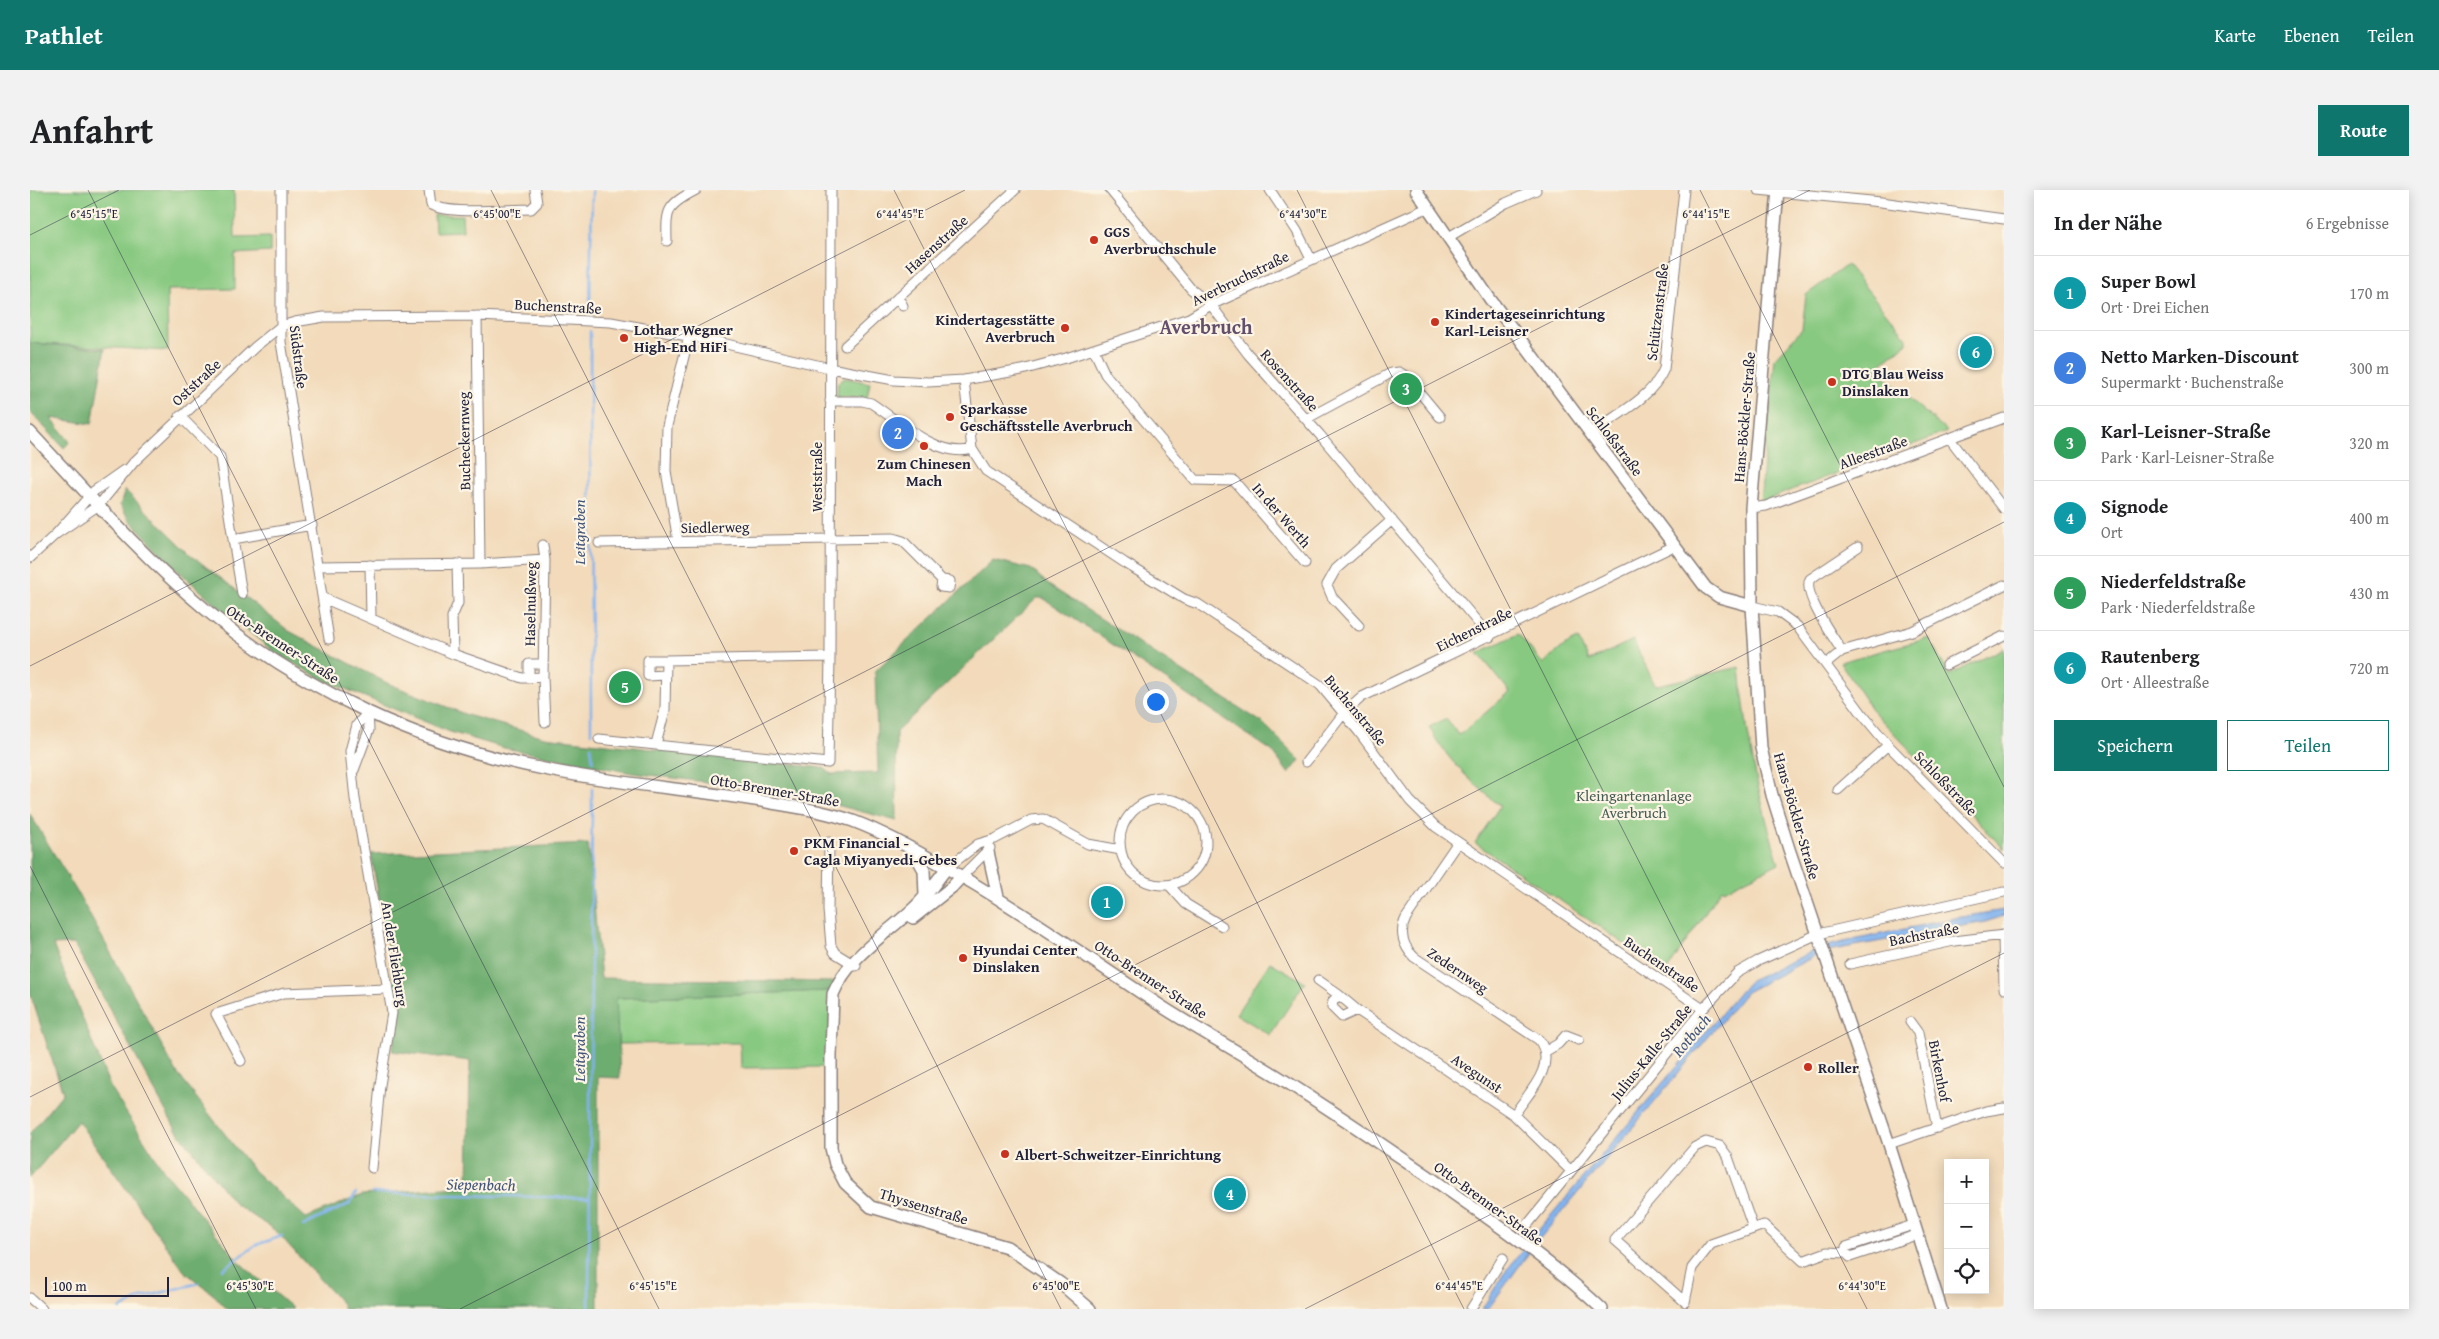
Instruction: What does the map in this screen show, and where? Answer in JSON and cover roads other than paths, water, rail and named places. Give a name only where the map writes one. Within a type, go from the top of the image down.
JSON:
[{"type":"main road","name":"Schloßstraße","points":[[1416,190],[1490,299],[1706,588],[1719,596],[1752,606]]},
{"type":"main road","name":"Hans-Böckler-Straße","points":[[1778,191],[1751,508],[1752,606],[1761,748],[1772,795],[1889,1144],[1941,1309]]},
{"type":"main road","name":"Otto-Brenner-Straße","points":[[30,432],[89,496],[170,578],[208,612],[297,674],[368,712],[446,744],[535,768],[738,797],[838,816],[879,832],[998,897],[1162,1006],[1268,1070],[1369,1136],[1521,1244],[1602,1309]]},
{"type":"main road","points":[[912,849],[924,870],[924,895]]},
{"type":"main road","points":[[988,852],[998,897]]},
{"type":"main road","name":"Thyssenstraße","points":[[947,868],[916,906],[853,964],[846,980],[832,1017],[831,1148],[835,1164],[845,1183],[871,1207],[1007,1247],[1060,1283],[1090,1309]]},
{"type":"main road","name":"Thyssenstraße","points":[[853,964],[952,887],[962,876]]},
{"type":"street","name":"Südstraße","points":[[281,190],[281,342],[329,639]]},
{"type":"street","points":[[429,190],[431,204],[440,209],[531,209],[537,203],[534,190]]},
{"type":"street","points":[[667,241],[666,215],[677,200],[696,190]]},
{"type":"street","name":"Weststraße","points":[[656,744],[828,763],[831,190]]},
{"type":"street","name":"Hasenstraße","points":[[844,346],[1015,190]]},
{"type":"street","name":"Rosenstraße","points":[[1110,190],[1191,289],[1211,305],[1248,354],[1306,419],[1490,637]]},
{"type":"street","name":"Averbruchstraße","points":[[1270,190],[1297,231],[1311,259]]},
{"type":"street","points":[[1447,238],[1506,204],[1536,190]]},
{"type":"street","name":"Schützenstraße","points":[[1591,433],[1647,393],[1659,380],[1665,360],[1684,190]]},
{"type":"street","points":[[1758,190],[1899,204],[2004,219]]},
{"type":"street","name":"Averbruchstraße","points":[[830,368],[894,380],[928,382],[964,380],[1022,370],[1094,350],[1189,318],[1211,305],[1427,208]]},
{"type":"street","points":[[898,297],[903,306]]},
{"type":"street","name":"Buchenstraße","points":[[281,326],[324,317],[476,316],[611,322],[689,336],[830,368]]},
{"type":"street","name":"Bucheckernweg","points":[[476,316],[480,564]]},
{"type":"street","name":"Oststraße","points":[[56,534],[99,505],[134,462],[180,416],[255,346],[281,326]]},
{"type":"street","points":[[678,541],[666,471],[667,426],[689,336]]},
{"type":"street","name":"In der Werth","points":[[1094,350],[1105,374],[1195,480],[1234,481],[1305,563]]},
{"type":"street","points":[[1306,419],[1391,373],[1399,372],[1406,376],[1440,417]]},
{"type":"street","name":"Buchenstraße","points":[[964,380],[972,449],[986,471],[1125,563],[1184,599],[1198,604],[1263,645],[1320,685],[1344,713],[1422,815],[1458,842],[1704,1009]]},
{"type":"street","points":[[830,401],[862,400],[871,403],[937,446],[964,452],[972,449]]},
{"type":"street","points":[[180,416],[220,457],[242,594]]},
{"type":"street","name":"Alleestraße","points":[[1751,508],[1766,506],[2004,418]]},
{"type":"street","points":[[1950,439],[2004,508]]},
{"type":"street","name":"Oststraße","points":[[30,558],[56,534],[89,496],[134,462]]},
{"type":"street","points":[[1359,626],[1332,597],[1327,585],[1336,569],[1392,520]]},
{"type":"street","points":[[233,538],[312,525]]},
{"type":"street","name":"Siedlerweg","points":[[600,543],[893,538],[903,541],[942,580]]},
{"type":"street","name":"Haselnußweg","points":[[543,545],[545,560],[543,664],[545,722]]},
{"type":"street","name":"Eichenstraße","points":[[1306,762],[1344,713],[1362,697],[1490,637],[1674,546]]},
{"type":"street","points":[[1842,651],[1818,612],[1807,589],[1807,584],[1810,579],[1858,547]]},
{"type":"street","points":[[318,566],[480,564],[545,560]]},
{"type":"street","points":[[453,654],[452,617],[458,603],[457,564]]},
{"type":"street","points":[[370,565],[370,618]]},
{"type":"street","points":[[1826,664],[1842,651],[1912,631],[2004,585]]},
{"type":"street","points":[[323,598],[453,654],[522,678],[543,678]]},
{"type":"street","name":"Schloßstraße","points":[[1752,606],[1778,612],[1788,618],[1826,664],[1862,715],[1888,745],[2004,864]]},
{"type":"street","points":[[1946,665],[2004,636]]},
{"type":"street","points":[[666,675],[648,676],[648,660],[830,657]]},
{"type":"street","points":[[599,739],[656,744],[665,710],[666,660]]},
{"type":"street","name":"Haselnußweg","points":[[529,678],[529,664],[543,664]]},
{"type":"street","name":"An der Fliehburg","points":[[368,712],[357,725],[350,751],[392,1013],[380,1085],[372,1168]]},
{"type":"street","points":[[1838,790],[1888,745]]},
{"type":"street","points":[[1159,798],[1173,799],[1186,804],[1198,814],[1207,842],[1204,857],[1196,870],[1184,880],[1169,885],[1153,884],[1138,877],[1127,865],[1120,850],[1120,836],[1124,822],[1133,810],[1145,802],[1159,798]]},
{"type":"street","points":[[947,868],[978,844],[995,839],[1020,824],[1043,819],[1088,844],[1120,850]]},
{"type":"street","points":[[962,876],[988,852],[995,839]]},
{"type":"street","points":[[829,842],[828,910],[831,946],[835,953],[853,964]]},
{"type":"street","name":"Zedernweg","points":[[1458,842],[1406,918],[1402,932],[1405,944],[1414,957],[1539,1040],[1546,1051]]},
{"type":"street","points":[[1169,885],[1186,904],[1222,926]]},
{"type":"street","name":"Julius-Kalle-Straße","points":[[1524,1229],[1704,1009],[1737,973],[1758,961],[1819,938],[2004,892]]},
{"type":"street","points":[[2003,935],[2004,989]]},
{"type":"street","name":"Bachstraße","points":[[1850,964],[1954,941],[2003,935]]},
{"type":"street","name":"Avegunst","points":[[1318,980],[1357,1010],[1514,1115],[1571,1172]]},
{"type":"street","points":[[241,1061],[216,1014],[284,994],[387,989]]},
{"type":"street","points":[[1339,995],[1333,1001],[1332,1007],[1336,1013],[1342,1017],[1357,1010]]},
{"type":"street","name":"Birkenhof","points":[[1910,1022],[1918,1034],[1937,1128]]},
{"type":"street","points":[[1514,1115],[1544,1070],[1546,1051],[1558,1044],[1566,1035],[1579,1040]]},
{"type":"street","points":[[1889,1144],[1986,1111],[2004,1108]]},
{"type":"street","points":[[1753,1228],[1728,1157],[1720,1146],[1706,1142],[1695,1147],[1615,1240],[1686,1302],[1692,1268],[1711,1244],[1753,1228],[1764,1225],[1803,1261],[1827,1252],[1847,1252],[1915,1230]]},
{"type":"street","points":[[1471,1309],[1503,1258]]},
{"type":"street","points":[[30,1298],[42,1309]]},
{"type":"water","points":[[2004,910],[2004,916],[1985,922],[1833,950],[1815,956],[1746,992],[1536,1243],[1488,1309],[1482,1309],[1503,1275],[1536,1233],[1748,982],[1813,951],[1835,944],[1955,918]]},
{"type":"waterway","name":"Leitgraben","points":[[590,306],[592,190]]},
{"type":"waterway","name":"Leitgraben","points":[[590,332],[591,733]]},
{"type":"waterway","name":"Leitgraben","points":[[591,747],[593,761]]},
{"type":"waterway","name":"Leitgraben","points":[[589,1309],[592,789]]},
{"type":"waterway","name":"Siepenbach","points":[[303,1226],[349,1204],[356,1193]]},
{"type":"waterway","name":"Siepenbach","points":[[372,1193],[589,1198]]},
{"type":"waterway","name":"Siepenbach","points":[[223,1269],[256,1245],[282,1236]]},
{"type":"waterway","name":"Siepenbach","points":[[120,1309],[141,1298],[199,1283]]},
{"type":"place","name":"GGS Averbruchschule","points":[[1094,240]]},
{"type":"place","name":"Kindertageseinrichtung Karl-Leisner","points":[[1435,322]]},
{"type":"place","name":"Kindertagesstätte Averbruch","points":[[1065,328]]},
{"type":"place","name":"Lothar Wegner High-End HiFi","points":[[624,338]]},
{"type":"place","name":"Rautenberg","points":[[1976,352]]},
{"type":"place","name":"DTG Blau Weiss Dinslaken","points":[[1832,382]]},
{"type":"place","name":"Karl-Leisner-Straße","points":[[1406,389]]},
{"type":"place","name":"Sparkasse Geschäftsstelle Averbruch","points":[[950,417]]},
{"type":"place","name":"Netto Marken-Discount","points":[[898,433]]},
{"type":"place","name":"Zum Chinesen Mach","points":[[924,446]]},
{"type":"place","name":"Niederfeldstraße","points":[[625,687]]},
{"type":"place","name":"PKM Financial - Cagla Miyanyedi-Gebes","points":[[794,851]]},
{"type":"place","name":"Super Bowl","points":[[1107,902]]},
{"type":"place","name":"Hyundai Center Dinslaken","points":[[963,958]]},
{"type":"place","name":"Roller","points":[[1808,1067]]},
{"type":"place","name":"Albert-Schweitzer-Einrichtung","points":[[1005,1154]]},
{"type":"place","name":"Signode","points":[[1230,1194]]},
{"type":"district","name":"Averbruch","points":[[1206,326]]},
{"type":"park label","name":"Kleingartenanlage Averbruch","points":[[1634,804]]},
{"type":"water label","name":"Rotbach","points":[[1691,1035]]}]
